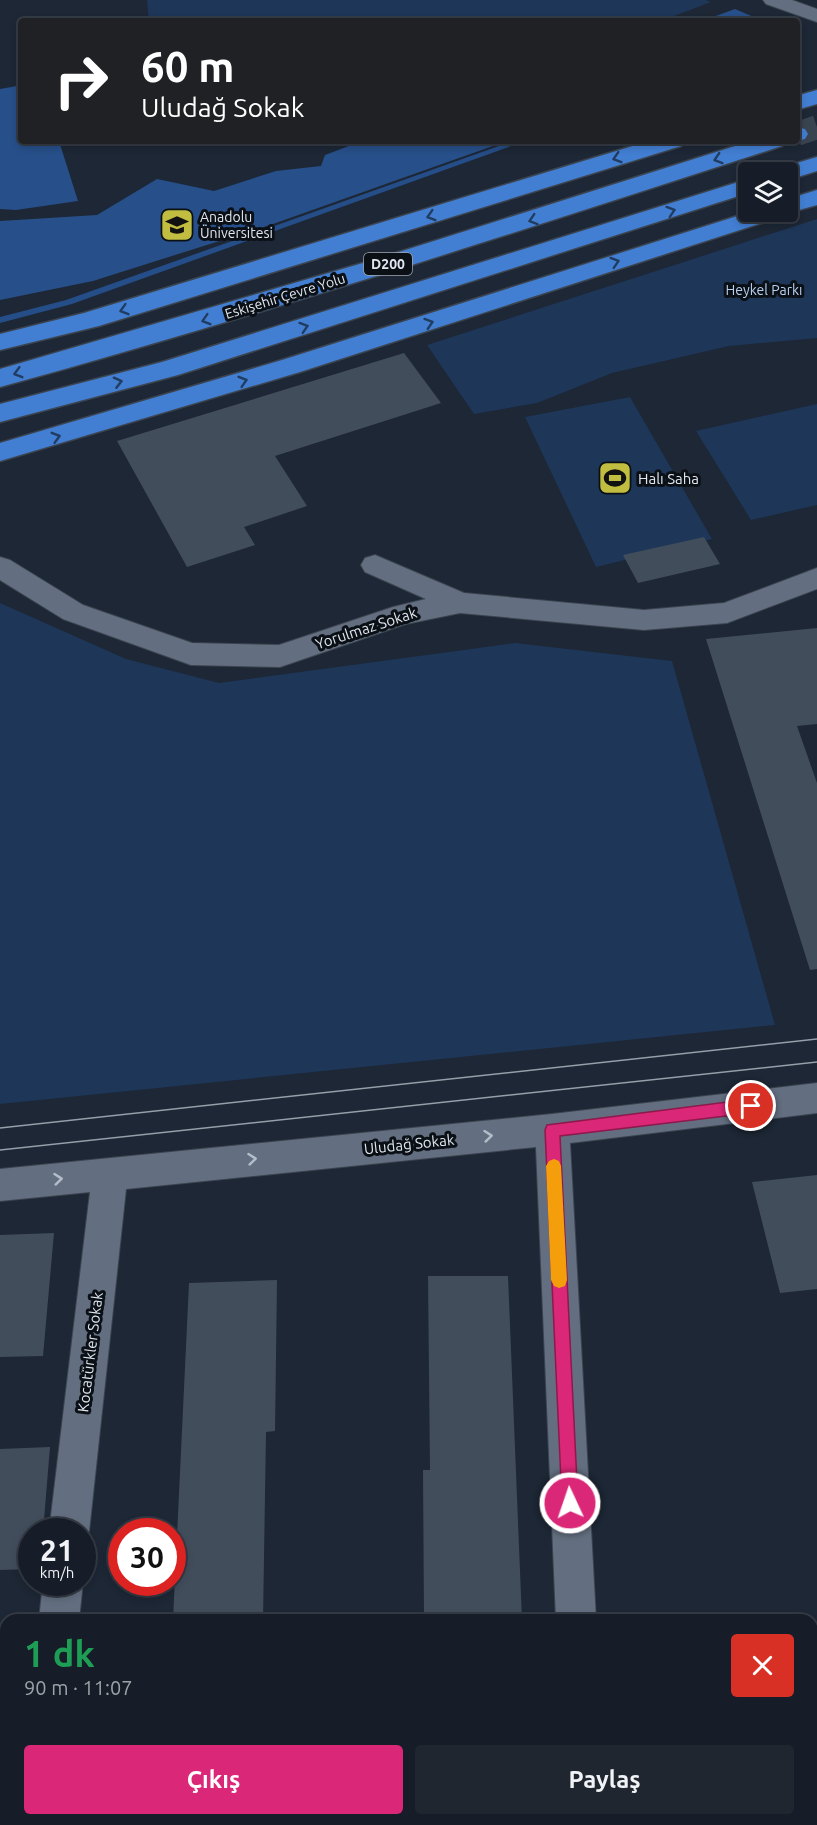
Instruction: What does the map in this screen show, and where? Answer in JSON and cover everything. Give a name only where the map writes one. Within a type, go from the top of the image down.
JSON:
[{"type":"highway","points":[[800,103],[817,97]]},
{"type":"highway","points":[[800,105],[817,107]]},
{"type":"highway","points":[[0,342],[90,320],[663,144]]},
{"type":"highway","name":"Eskişehir Çevre Yolu","points":[[0,378],[195,324],[504,229],[765,144]]},
{"type":"highway","points":[[798,170],[817,164]]},
{"type":"highway","name":"D200","points":[[0,413],[169,369],[738,189]]},
{"type":"highway","points":[[798,203],[817,197]]},
{"type":"highway","points":[[0,453],[158,408],[320,358],[741,222]]},
{"type":"street","points":[[773,0],[817,16]]},
{"type":"street","points":[[375,565],[460,603]]},
{"type":"street","name":"Yorulmaz Sokak","points":[[0,567],[73,612],[191,654],[280,656],[403,614],[460,603],[645,620],[727,613],[817,578]]},
{"type":"street","name":"Uludağ Sokak","points":[[0,1185],[552,1130],[817,1098]]},
{"type":"street","points":[[552,1130],[576,1614]]},
{"type":"street","name":"Kocatürkler Sokak","points":[[71,1518],[110,1173]]},
{"type":"street","points":[[60,1614],[62,1596]]},
{"type":"green space","points":[[147,0],[706,0],[711,2],[669,18],[149,18]]},
{"type":"green space","name":"Heykel Parkı","points":[[817,219],[817,338],[729,346],[612,373],[537,403],[474,414],[427,345]]},
{"type":"green space","name":"Halı Saha","points":[[630,397],[712,539],[596,567],[525,417]]},
{"type":"green space","name":"Halı Saha","points":[[817,404],[817,505],[751,520],[696,431]]},
{"type":"green space","points":[[0,603],[126,659],[219,683],[515,643],[672,661],[775,1025],[0,1104]]},
{"type":"shaded area","points":[[735,9],[756,18],[710,18]]},
{"type":"shaded area","points":[[18,87],[18,144],[60,144],[78,201],[16,210],[0,209],[0,89]]},
{"type":"shaded area","points":[[354,144],[499,144],[273,224],[93,281],[0,300],[0,221],[97,215],[157,179],[214,191],[276,171],[321,166],[325,155]]},
{"type":"building","points":[[404,353],[441,403],[275,456],[307,506],[244,527],[255,545],[187,567],[117,441]]},
{"type":"building","points":[[704,537],[720,564],[638,583],[623,555]]},
{"type":"building","points":[[817,628],[817,724],[797,726],[817,783],[817,969],[810,970],[706,639]]},
{"type":"building","points":[[817,1175],[817,1289],[780,1293],[752,1182]]},
{"type":"building","points":[[54,1233],[43,1356],[0,1357],[0,1235]]},
{"type":"building","points":[[428,1276],[508,1276],[522,1614],[424,1614],[423,1470],[430,1470]]},
{"type":"building","points":[[277,1280],[275,1431],[266,1432],[263,1614],[173,1614],[174,1596],[186,1596],[186,1518],[178,1518],[189,1283]]},
{"type":"building","points":[[50,1447],[44,1518],[18,1518],[18,1569],[0,1570],[0,1449]]},
{"type":"waterway","points":[[0,320],[69,302],[513,144]]},
{"type":"tunnel","points":[[800,133],[817,127]]},
{"type":"tram line","points":[[0,1128],[817,1039]]},
{"type":"tram line","points":[[0,1150],[817,1062]]},
{"type":"slow traffic","points":[[554,1166],[559,1280]]},
{"type":"place","name":"Anadolu Üniversitesi","points":[[177,225]]},
{"type":"place","name":"Halı Saha","points":[[615,478]]},
{"type":"route","points":[[570,1503],[552,1130],[751,1106]]}]
